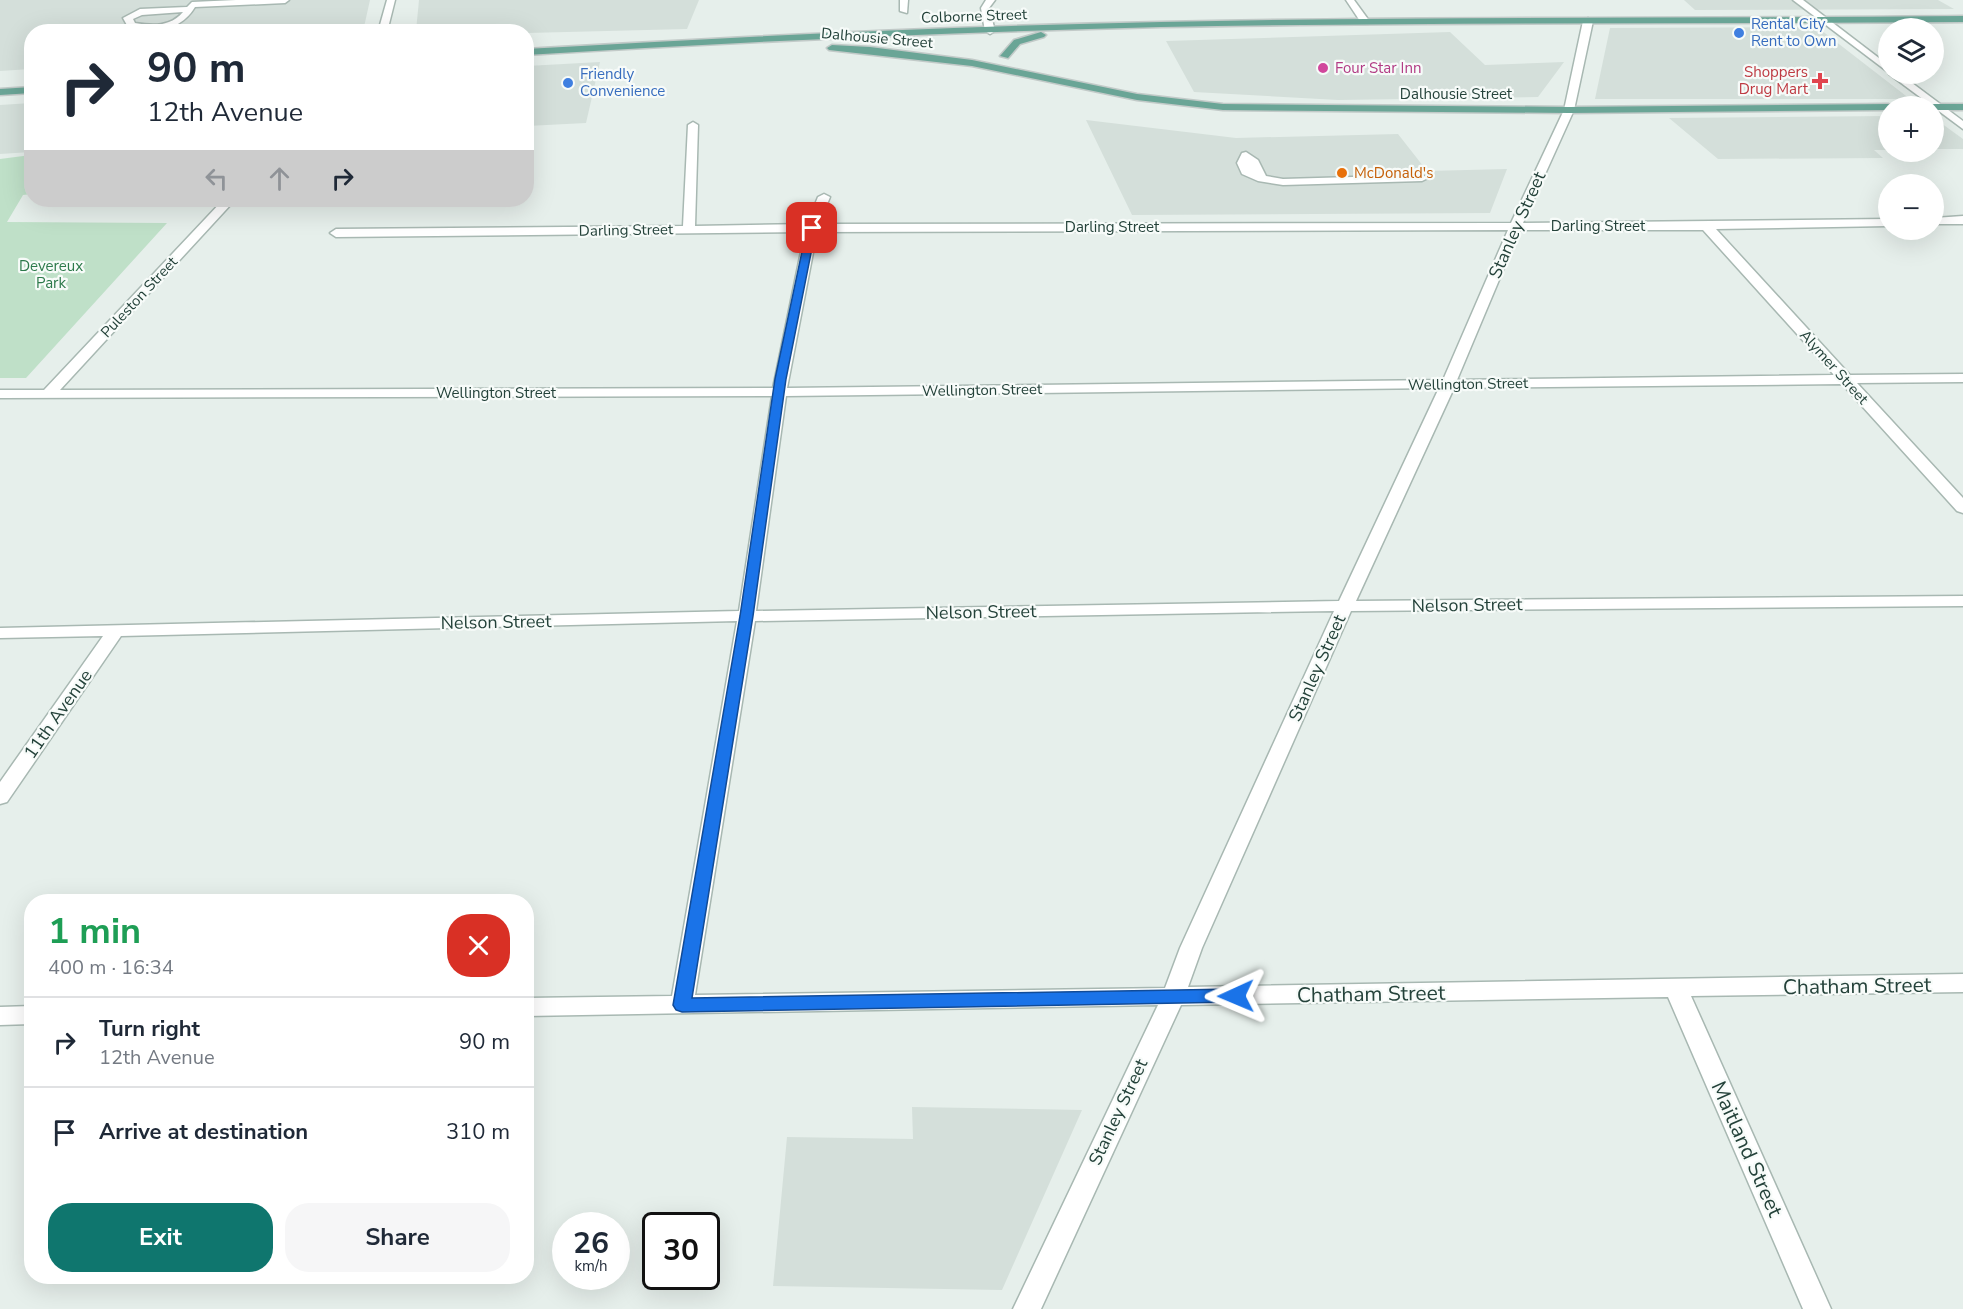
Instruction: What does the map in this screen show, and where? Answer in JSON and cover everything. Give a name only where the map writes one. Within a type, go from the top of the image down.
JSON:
[{"type":"main road","name":"Colborne Street","points":[[534,52],[722,42],[997,44],[1096,26],[1365,22],[1963,19]]},
{"type":"main road","points":[[997,44],[1096,26]]},
{"type":"main road","name":"Dalhousie Street","points":[[722,42],[870,50],[960,62],[1137,97],[1223,107],[1569,110],[1878,107]]},
{"type":"main road","name":"Dalhousie Street","points":[[997,44],[1014,66],[1027,74]]},
{"type":"main road","points":[[0,92],[24,90]]},
{"type":"main road","points":[[1944,107],[1963,107]]},
{"type":"street","points":[[177,24],[184,21],[192,5],[285,0]]},
{"type":"street","points":[[386,24],[391,0]]},
{"type":"street","points":[[904,0],[904,11]]},
{"type":"street","points":[[991,0],[985,8],[997,44]]},
{"type":"street","points":[[1350,0],[1365,22]]},
{"type":"street","points":[[1797,0],[1878,61]]},
{"type":"street","points":[[131,24],[128,18],[140,12],[190,9]]},
{"type":"street","name":"Stanley Street","points":[[1027,1309],[1173,997],[1191,948],[1345,606],[1448,385],[1569,110],[1588,21]]},
{"type":"street","points":[[1906,84],[1921,96]]},
{"type":"street","points":[[1944,113],[1963,126]]},
{"type":"street","points":[[689,229],[693,125]]},
{"type":"street","points":[[1246,154],[1254,162],[1262,179],[1283,182],[1422,178]]},
{"type":"street","points":[[682,1005],[747,616],[778,392],[812,228],[824,197]]},
{"type":"street","name":"Puleston Street","points":[[48,394],[222,207]]},
{"type":"street","points":[[1944,221],[1963,220]]},
{"type":"street","name":"Darling Street","points":[[336,233],[812,228],[1706,226],[1878,222]]},
{"type":"street","name":"Alymer Street","points":[[1706,226],[1963,508]]},
{"type":"street","name":"Wellington Street","points":[[0,394],[778,392],[1963,378]]},
{"type":"street","name":"Nelson Street","points":[[0,633],[747,616],[1345,606],[1963,601]]},
{"type":"street","name":"11th Avenue","points":[[0,797],[115,632]]},
{"type":"street","name":"Chatham Street","points":[[534,1007],[1676,990],[1963,983]]},
{"type":"street","name":"Maitland Street","points":[[1676,990],[1817,1309]]},
{"type":"street","points":[[0,1016],[24,1016]]},
{"type":"shaded area","points":[[0,0],[370,0],[365,24],[24,24],[24,69],[0,71]]},
{"type":"shaded area","points":[[419,0],[699,0],[687,29],[534,33],[534,24],[417,24]]},
{"type":"shaded area","points":[[1684,0],[1938,0],[1954,9],[1695,10]]},
{"type":"shaded area","points":[[1817,27],[1878,74],[1878,84],[1891,84],[1906,96],[1878,96],[1878,99],[1595,99],[1610,28]]},
{"type":"shaded area","points":[[1450,32],[1485,65],[1564,62],[1538,97],[1338,100],[1194,92],[1166,41]]},
{"type":"shaded area","points":[[600,62],[586,123],[534,126],[534,66]]},
{"type":"shaded area","points":[[24,103],[24,152],[0,154],[0,105]]},
{"type":"shaded area","points":[[1878,116],[1878,150],[1874,150],[1878,154],[1878,158],[1718,159],[1669,118]]},
{"type":"shaded area","points":[[1086,120],[1236,138],[1398,134],[1427,171],[1507,169],[1490,213],[1132,215]]},
{"type":"shaded area","points":[[1944,125],[1963,139],[1963,149],[1944,149]]},
{"type":"shaded area","points":[[912,1107],[1082,1110],[1002,1290],[773,1286],[787,1137],[913,1139]]},
{"type":"green space","name":"Devereux Park","points":[[24,156],[24,195],[7,222],[167,223],[26,378],[0,378],[0,159]]},
{"type":"place","name":"Rental City Rent to Own","points":[[1739,33]]},
{"type":"place","name":"Four Star Inn","points":[[1323,68]]},
{"type":"place","name":"Shoppers Drug Mart","points":[[1820,81]]},
{"type":"place","name":"Friendly Convenience","points":[[568,83]]},
{"type":"place","name":"McDonald's","points":[[1342,173]]},
{"type":"route","points":[[812,228],[780,379],[747,616],[682,1005],[1236,996]]}]
